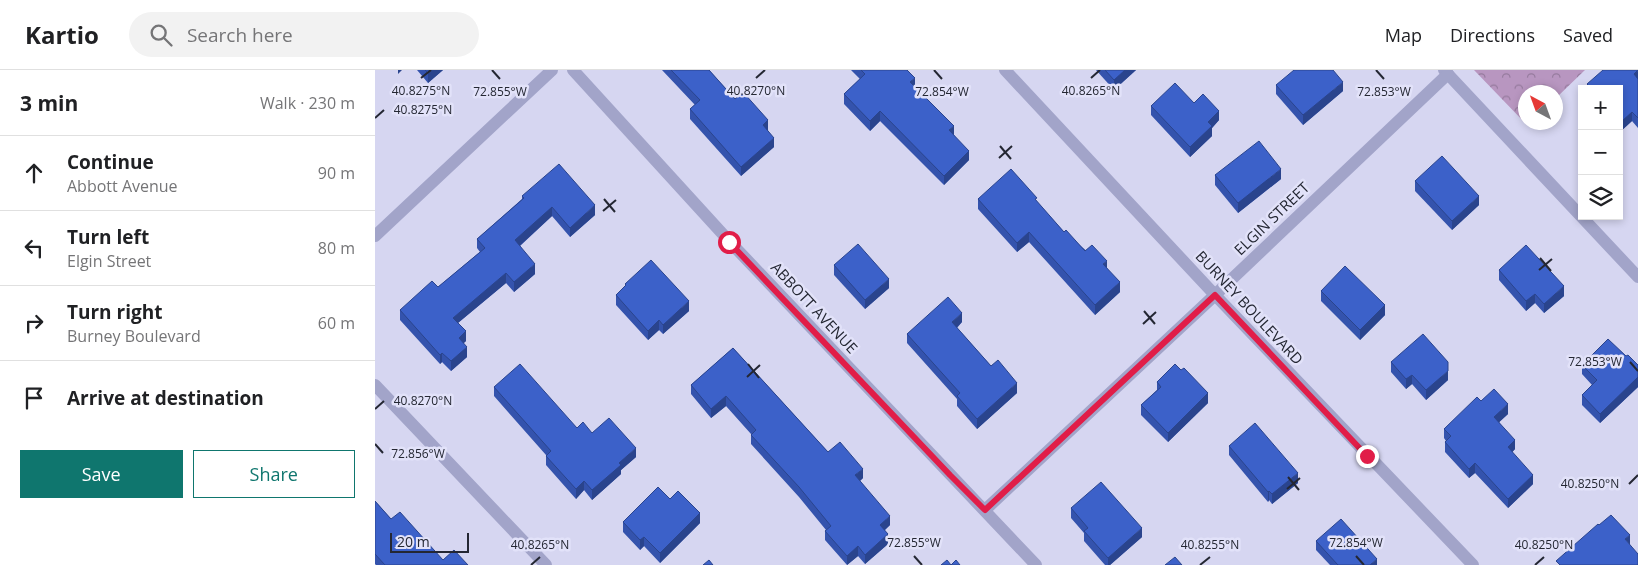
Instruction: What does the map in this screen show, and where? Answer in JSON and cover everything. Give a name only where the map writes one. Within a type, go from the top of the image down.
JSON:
[{"type":"street","points":[[375,236],[552,70]]},
{"type":"street","name":"ABBOTT AVENUE","points":[[573,70],[729,242],[1036,565]]},
{"type":"street","name":"BURNEY BOULEVARD","points":[[1005,70],[1215,295],[1473,565]]},
{"type":"street","points":[[1446,72],[1638,277]]},
{"type":"street","name":"ELGIN STREET","points":[[985,510],[1215,295],[1446,72]]},
{"type":"street","points":[[375,385],[546,565]]},
{"type":"green space","points":[[1474,70],[1585,70],[1563,91],[1563,85],[1518,85],[1518,116]]},
{"type":"building","points":[[671,70],[709,70],[735,99],[743,92],[768,120],[763,125],[774,138],[741,167],[690,109],[700,100]]},
{"type":"building","points":[[861,70],[907,70],[915,78],[910,82],[954,126],[949,130],[969,151],[944,176],[880,111],[870,121],[844,94],[865,74]]},
{"type":"building","points":[[1105,70],[1125,70],[1114,80]]},
{"type":"building","points":[[1294,70],[1333,70],[1343,82],[1303,115],[1276,85]]},
{"type":"building","points":[[1603,70],[1638,70],[1634,74],[1638,79],[1638,118],[1632,112],[1623,120],[1623,85],[1587,84]]},
{"type":"building","points":[[1175,83],[1194,103],[1203,94],[1219,111],[1208,122],[1212,126],[1190,147],[1151,106]]},
{"type":"building","points":[[1259,141],[1281,169],[1238,203],[1215,175]]},
{"type":"building","points":[[1442,156],[1479,196],[1452,221],[1415,181]]},
{"type":"building","points":[[559,164],[595,205],[570,228],[552,207],[515,240],[535,264],[514,282],[506,273],[453,318],[466,331],[459,338],[467,347],[451,361],[442,353],[440,355],[400,310],[432,281],[438,287],[485,248],[477,239]]},
{"type":"building","points":[[1011,169],[1064,232],[1066,230],[1085,251],[1092,245],[1107,261],[1103,264],[1120,282],[1095,305],[1029,232],[1017,243],[978,199]]},
{"type":"building","points":[[858,244],[889,279],[865,300],[834,265]]},
{"type":"building","points":[[1526,245],[1564,286],[1544,304],[1535,294],[1526,301],[1499,270]]},
{"type":"building","points":[[651,260],[689,301],[663,325],[659,320],[648,331],[616,295]]},
{"type":"building","points":[[1345,266],[1385,305],[1360,330],[1321,291]]},
{"type":"building","points":[[948,297],[962,313],[952,322],[991,366],[998,360],[1017,383],[977,419],[957,396],[960,393],[907,334]]},
{"type":"building","points":[[1423,334],[1448,362],[1448,371],[1426,390],[1412,375],[1406,379],[1391,362]]},
{"type":"building","points":[[1608,339],[1638,365],[1638,377],[1600,414],[1582,395],[1597,380],[1582,365]]},
{"type":"building","points":[[733,348],[828,452],[840,442],[863,469],[855,475],[890,516],[880,525],[888,534],[865,555],[858,546],[847,556],[825,531],[831,526],[799,487],[751,435],[756,430],[726,396],[711,409],[691,385]]},
{"type":"building","points":[[520,364],[577,428],[583,422],[592,433],[609,418],[636,448],[619,463],[621,465],[592,490],[584,481],[576,489],[546,456],[551,451],[494,387]]},
{"type":"building","points":[[1175,364],[1181,370],[1184,368],[1208,393],[1168,433],[1141,405],[1161,387],[1157,382]]},
{"type":"building","points":[[1494,389],[1508,404],[1494,417],[1515,440],[1508,447],[1533,475],[1508,499],[1475,463],[1469,469],[1445,442],[1451,436],[1444,429],[1477,397],[1481,401]]},
{"type":"building","points":[[1255,423],[1298,473],[1272,494],[1268,492],[1229,446]]},
{"type":"building","points":[[1101,482],[1142,528],[1108,558],[1084,531],[1088,528],[1071,508]]},
{"type":"building","points":[[658,487],[670,499],[678,491],[700,513],[660,553],[644,537],[640,540],[623,522]]},
{"type":"building","points":[[375,501],[391,519],[400,512],[443,560],[454,550],[468,565],[385,565],[375,554]]},
{"type":"building","points":[[1611,515],[1630,535],[1625,539],[1638,554],[1638,565],[1560,565],[1556,561],[1598,524]]},
{"type":"building","points":[[1341,519],[1377,559],[1370,565],[1338,565],[1316,541]]},
{"type":"building","points":[[1175,557],[1182,565],[1165,565]]},
{"type":"building","points":[[709,560],[713,565],[703,565]]},
{"type":"building","points":[[947,560],[951,565],[941,565]]},
{"type":"building","points":[[956,560],[960,565],[951,565]]},
{"type":"route","points":[[729,242],[985,510],[1215,295],[1367,456]]}]
